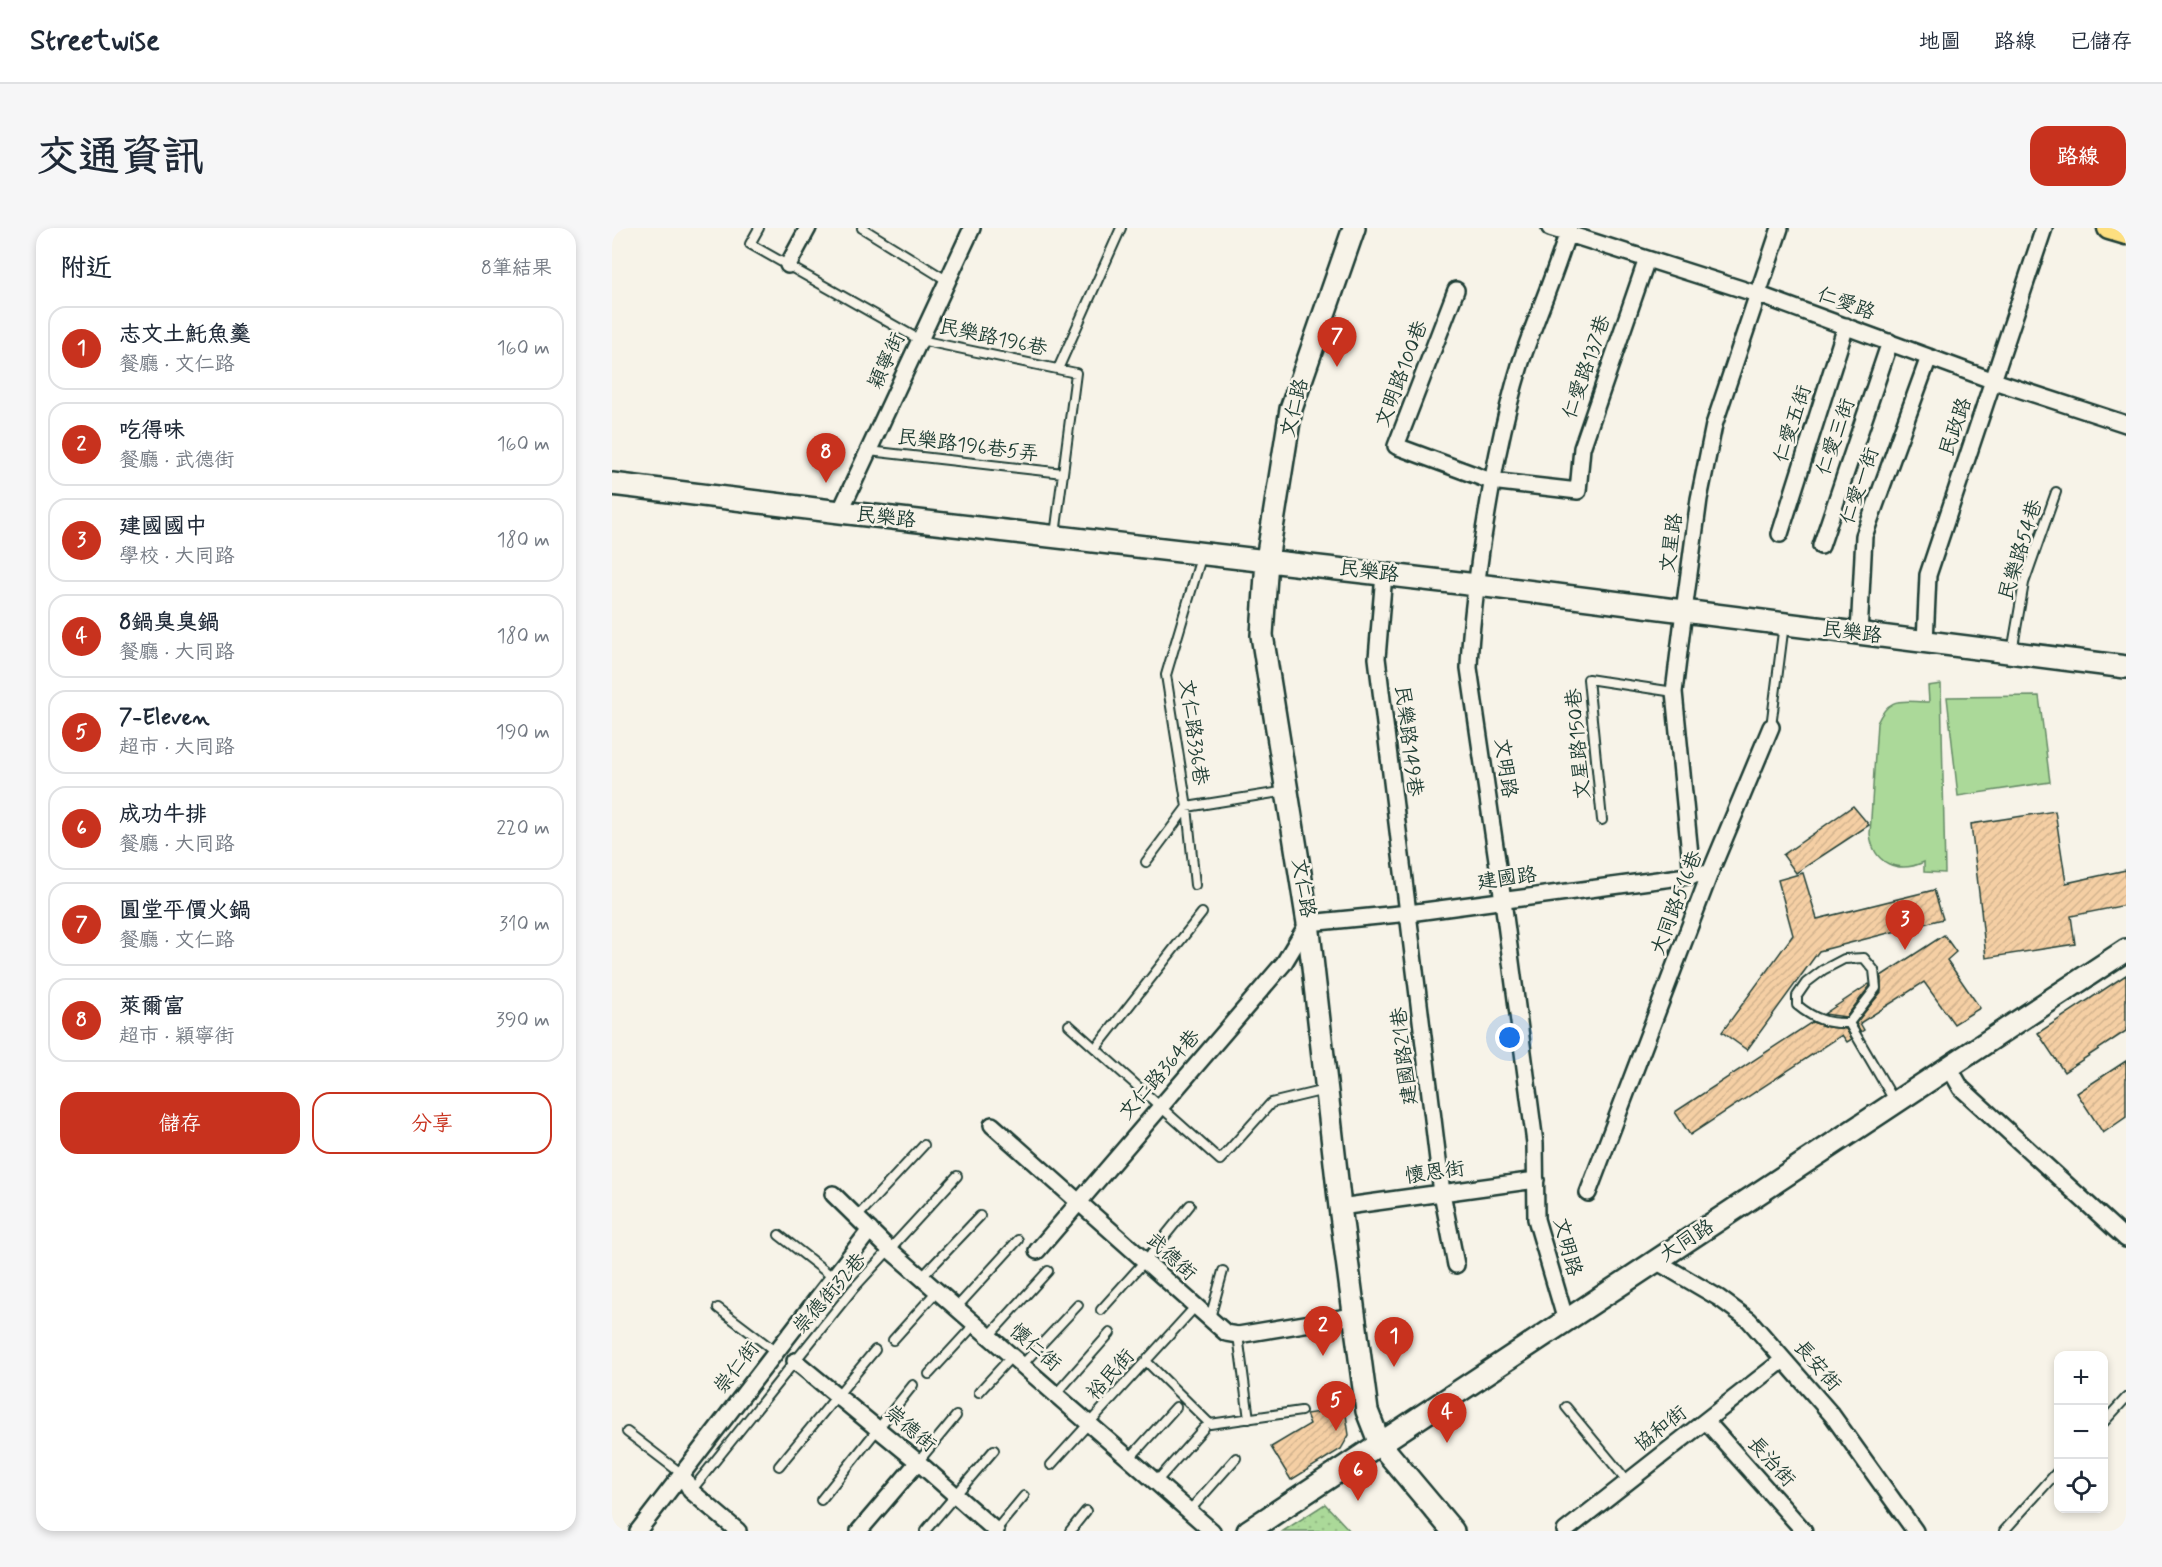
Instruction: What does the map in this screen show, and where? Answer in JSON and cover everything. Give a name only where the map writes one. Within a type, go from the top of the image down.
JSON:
[{"type":"main road","name":"文仁路","points":[[1354,228],[1291,409],[1267,560],[1262,635],[1308,923],[1353,1316],[1367,1411],[1380,1444],[1453,1531]]},
{"type":"main road","points":[[2109,228],[2126,233]]},
{"type":"main road","name":"民樂路","points":[[612,484],[1476,585],[2126,667]]},
{"type":"main road","name":"大同路","points":[[1248,1531],[2126,951]]},
{"type":"street","points":[[788,265],[808,228]]},
{"type":"street","name":"穎寧街","points":[[840,512],[972,228]]},
{"type":"street","name":"仁愛路","points":[[1550,228],[1569,231],[1757,294],[1994,381],[2126,424]]},
{"type":"street","name":"文星路","points":[[1692,875],[1674,692],[1699,499],[1714,425],[1780,228]]},
{"type":"street","name":"民政路","points":[[1925,642],[1928,575],[2044,228]]},
{"type":"street","name":"文明路","points":[[1566,1321],[1536,1219],[1535,1143],[1469,668],[1476,585],[1491,481],[1502,427],[1522,360],[1569,231]]},
{"type":"street","name":"仁愛路137巷","points":[[1491,481],[1578,491],[1582,448],[1647,259]]},
{"type":"street","name":"文明路100巷","points":[[1456,290],[1396,446],[1491,481]]},
{"type":"street","name":"仁愛五街","points":[[1780,534],[1846,326]]},
{"type":"street","name":"仁愛三街","points":[[1821,546],[1890,342]]},
{"type":"street","name":"仁愛一街","points":[[1859,634],[1864,536],[1929,357]]},
{"type":"street","name":"民樂路149巷","points":[[1384,574],[1377,658],[1409,914]]},
{"type":"street","name":"大同路516巷","points":[[1588,1193],[1710,873],[1771,727]]},
{"type":"street","name":"建國路","points":[[1308,923],[1409,914],[1710,873]]},
{"type":"street","name":"建國路21巷","points":[[1409,914],[1442,1193],[1456,1265]]},
{"type":"street","name":"文仁路364巷","points":[[1037,1251],[1284,963],[1308,923]]},
{"type":"street","points":[[1949,1067],[1961,1088],[2126,1239]]},
{"type":"street","name":"武德街","points":[[992,1125],[1210,1320],[1226,1333],[1239,1335]]},
{"type":"street","name":"懷恩街","points":[[1340,1207],[1536,1180]]},
{"type":"street","name":"懷仁街","points":[[833,1194],[956,1308],[1212,1531]]},
{"type":"street","name":"崇仁街","points":[[638,1531],[870,1230]]},
{"type":"street","name":"長安街","points":[[1656,1261],[1719,1298],[1749,1320],[1832,1415],[1915,1531]]},
{"type":"street","points":[[1239,1335],[1353,1316]]},
{"type":"street","name":"協和街","points":[[1565,1531],[1783,1360]]},
{"type":"street","name":"崇德街","points":[[795,1361],[918,1462],[996,1531]]},
{"type":"street","name":"長治街","points":[[1706,1421],[1804,1531]]},
{"type":"street","points":[[859,1531],[918,1462]]},
{"type":"street","points":[[682,1474],[691,1491],[738,1531]]},
{"type":"lane","name":"民樂路196巷","points":[[759,228],[750,244],[920,340],[1076,373],[1055,536]]},
{"type":"lane","points":[[862,228],[948,281]]},
{"type":"lane","name":"民樂路196巷","points":[[1058,369],[1121,228]]},
{"type":"lane","name":"民樂路196巷5弄","points":[[869,451],[1063,473]]},
{"type":"lane","name":"民樂路54巷","points":[[2012,653],[2024,583],[2056,492]]},
{"type":"lane","name":"文仁路336巷","points":[[1195,885],[1187,807],[1166,675],[1203,553]]},
{"type":"lane","name":"大同路516巷","points":[[1771,727],[1784,624]]},
{"type":"lane","name":"文星路150巷","points":[[1602,820],[1588,678],[1674,692]]},
{"type":"lane","points":[[1146,862],[1187,807],[1287,791]]},
{"type":"lane","points":[[1096,1048],[1202,913]]},
{"type":"lane","points":[[1864,958],[1874,970],[1876,988],[1849,1023],[1829,1023],[1818,1020],[1797,1005],[1797,996],[1806,983],[1823,970],[1844,959],[1864,958]]},
{"type":"lane","points":[[1849,1023],[1896,1103]]},
{"type":"lane","points":[[1069,1025],[1220,1160],[1271,1103],[1327,1090]]},
{"type":"lane","points":[[857,1217],[924,1145]]},
{"type":"lane","name":"崇德街32巷","points":[[691,1491],[853,1289],[957,1176]]},
{"type":"lane","points":[[1101,1310],[1145,1261],[1190,1205]]},
{"type":"lane","points":[[922,1277],[980,1216]]},
{"type":"lane","points":[[779,1235],[834,1278]]},
{"type":"lane","points":[[956,1308],[1018,1240]]},
{"type":"lane","points":[[989,1336],[1048,1271]]},
{"type":"lane","points":[[1210,1320],[1223,1271]]},
{"type":"lane","points":[[893,1340],[937,1291]]},
{"type":"lane","points":[[979,1392],[1078,1305]]},
{"type":"lane","name":"裕民街","points":[[1051,1465],[1195,1307]]},
{"type":"lane","points":[[718,1308],[780,1348],[795,1361]]},
{"type":"lane","points":[[929,1374],[975,1324]]},
{"type":"lane","points":[[1056,1394],[1110,1334]]},
{"type":"lane","points":[[1239,1335],[1249,1419]]},
{"type":"lane","points":[[779,1466],[875,1350]]},
{"type":"lane","points":[[1146,1361],[1210,1424],[1300,1411]]},
{"type":"lane","points":[[821,1500],[913,1385]]},
{"type":"lane","points":[[2108,1417],[2126,1398]]},
{"type":"lane","points":[[1129,1459],[1176,1407]]},
{"type":"lane","points":[[1566,1407],[1628,1482]]},
{"type":"lane","points":[[918,1462],[956,1416]]},
{"type":"lane","points":[[1156,1482],[1204,1428]]},
{"type":"lane","points":[[627,1432],[682,1474]]},
{"type":"lane","points":[[925,1531],[994,1450]]},
{"type":"lane","points":[[1189,1511],[1236,1458]]},
{"type":"lane","points":[[2004,1531],[2054,1475]]},
{"type":"lane","points":[[996,1531],[1024,1496]]},
{"type":"lane","points":[[1070,1531],[1086,1511]]},
{"type":"green space","points":[[1941,684],[1945,873],[1924,872],[1924,862],[1905,867],[1888,864],[1876,853],[1870,834],[1877,723],[1892,704],[1904,701],[1929,702],[1928,686]]},
{"type":"green space","points":[[2039,696],[2050,782],[1958,796],[1947,697]]},
{"type":"green space","points":[[1325,1504],[1350,1531],[1283,1531]]},
{"type":"building","points":[[1853,806],[1869,825],[1796,873],[1783,855]]},
{"type":"building","points":[[2055,811],[2066,883],[2126,870],[2126,905],[2071,916],[2075,944],[1986,958],[1971,824]]},
{"type":"building","points":[[1803,873],[1817,919],[1934,890],[1943,919],[1819,951],[1747,1050],[1722,1032],[1793,935],[1778,880]]},
{"type":"building","points":[[1944,935],[1956,952],[1947,960],[1980,1008],[1954,1024],[1924,982],[1860,1023],[1864,1030],[1861,1032],[1856,1023],[1881,992],[1881,976]]},
{"type":"building","points":[[2126,975],[2126,1031],[2064,1072],[2038,1033]]},
{"type":"building","points":[[1869,984],[1870,986],[1846,1017],[1824,1014]]},
{"type":"building","points":[[1812,1022],[1827,1027],[1846,1029],[1852,1039],[1847,1042],[1842,1035],[1690,1135],[1675,1112]]},
{"type":"building","points":[[2126,1061],[2126,1117],[2103,1133],[2077,1093]]},
{"type":"building","points":[[1345,1408],[1349,1435],[1341,1449],[1291,1480],[1271,1447],[1310,1424],[1306,1414]]},
{"type":"place","name":"圓堂平價火鍋","points":[[1337,367]]},
{"type":"place","name":"萊爾富","points":[[826,483]]},
{"type":"place","name":"建國國中","points":[[1905,950]]},
{"type":"place","name":"吃得味","points":[[1323,1356]]},
{"type":"place","name":"志文土魠魚羹","points":[[1394,1367]]},
{"type":"place","name":"7-Eleven","points":[[1336,1431]]},
{"type":"place","name":"8鍋臭臭鍋","points":[[1447,1443]]},
{"type":"place","name":"成功牛排","points":[[1358,1501]]}]
